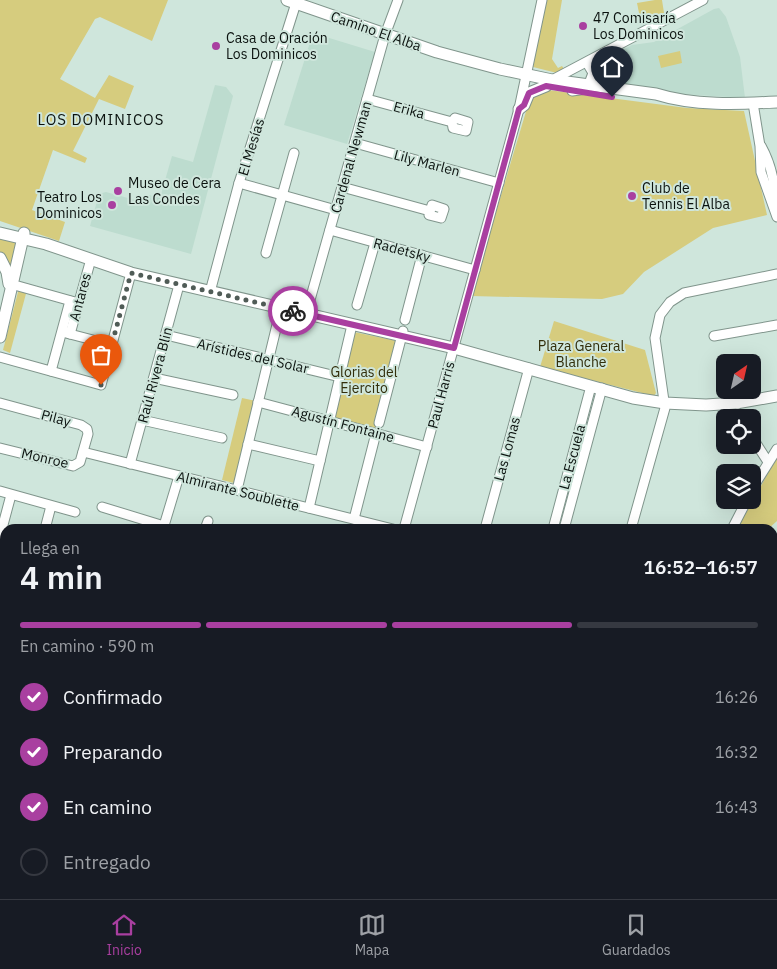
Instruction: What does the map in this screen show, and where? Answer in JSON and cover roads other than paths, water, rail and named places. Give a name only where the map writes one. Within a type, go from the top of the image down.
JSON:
[{"type":"main road","name":"Camino El Alba","points":[[291,2],[437,52],[471,67],[549,83],[656,94],[672,99]]},
{"type":"main road","name":"Camino El Alba","points":[[549,83],[572,91],[660,101],[672,99],[753,103],[777,102]]},
{"type":"main road","points":[[519,109],[524,105],[529,93],[549,83]]},
{"type":"main road","points":[[0,225],[29,239]]},
{"type":"main road","points":[[0,233],[29,239],[131,273],[306,314],[402,333],[633,398],[665,403],[721,405],[777,396]]},
{"type":"main road","points":[[9,302],[18,286],[29,239]]},
{"type":"main road","points":[[0,337],[29,239]]},
{"type":"main road","points":[[0,258],[7,272],[9,302]]},
{"type":"street","name":"Cardenal Newman","points":[[306,314],[385,35],[398,0]]},
{"type":"street","name":"Paul Harris","points":[[405,524],[527,79],[542,0]]},
{"type":"street","points":[[549,83],[704,0]]},
{"type":"street","name":"El Mesías","points":[[210,292],[291,2]]},
{"type":"street","points":[[572,91],[587,89],[589,86],[592,73],[587,63]]},
{"type":"street","name":"Erika","points":[[367,99],[452,122]]},
{"type":"street","points":[[753,103],[760,146],[769,163],[774,182],[776,213]]},
{"type":"street","name":"Lily Marlen","points":[[355,143],[499,183]]},
{"type":"street","points":[[266,253],[284,195],[294,153]]},
{"type":"street","points":[[239,183],[336,210]]},
{"type":"street","points":[[342,187],[430,210]]},
{"type":"street","name":"Radetsky","points":[[330,230],[475,270]]},
{"type":"street","points":[[357,305],[375,243]]},
{"type":"street","points":[[405,320],[422,256]]},
{"type":"street","name":"Antares","points":[[51,371],[66,333],[74,302],[91,259]]},
{"type":"street","points":[[0,357],[101,385],[131,273]]},
{"type":"street","points":[[632,524],[665,403],[655,338],[658,320],[667,306],[684,293],[777,274]]},
{"type":"street","name":"Raúl Rivera Blin","points":[[130,464],[179,285]]},
{"type":"street","points":[[18,286],[74,302]]},
{"type":"street","points":[[237,490],[281,308]]},
{"type":"street","points":[[309,508],[352,324]]},
{"type":"street","points":[[714,336],[777,325]]},
{"type":"street","name":"Antares","points":[[66,333],[112,345]]},
{"type":"street","points":[[379,423],[402,333]]},
{"type":"street","name":"Arístides del Solar","points":[[166,335],[340,376]]},
{"type":"street","name":"Las Lomas","points":[[486,524],[529,368]]},
{"type":"street","points":[[154,378],[233,395]]},
{"type":"street","name":"La Escuela","points":[[554,524],[572,460],[597,387]]},
{"type":"street","name":"La Escuela","points":[[565,524],[582,464],[597,387]]},
{"type":"street","name":"Agustín Fontaine","points":[[258,402],[427,446]]},
{"type":"street","name":"Pilay","points":[[0,403],[81,425],[87,429],[88,434],[83,452]]},
{"type":"street","points":[[142,420],[222,438]]},
{"type":"street","points":[[354,519],[375,437]]},
{"type":"street","points":[[248,444],[320,461]]},
{"type":"street","name":"Monroe","points":[[0,448],[73,466],[80,462],[83,452]]},
{"type":"street","points":[[761,474],[777,450]]},
{"type":"street","points":[[761,451],[768,462]]},
{"type":"street","name":"Almirante Soublette","points":[[83,452],[374,524]]},
{"type":"street","points":[[572,460],[582,464]]},
{"type":"street","points":[[165,524],[179,476]]},
{"type":"street","points":[[0,491],[75,512]]},
{"type":"street","points":[[3,524],[11,494]]},
{"type":"street","points":[[46,524],[51,506]]},
{"type":"street","points":[[102,507],[155,524]]},
{"type":"street","points":[[735,524],[742,509]]},
{"type":"place","name":"47 Comisaría Los Dominicos","points":[[583,26]]},
{"type":"place","name":"Casa de Oración Los Dominicos","points":[[216,46]]},
{"type":"place","name":"Museo de Cera Las Condes","points":[[118,191]]},
{"type":"place","name":"Club de Tennis El Alba","points":[[632,196]]},
{"type":"place","name":"Teatro Los Dominicos","points":[[112,205]]},
{"type":"district","name":"LOS DOMINICOS","points":[[101,119]]},
{"type":"park label","name":"Plaza General Blanche","points":[[581,354]]},
{"type":"park label","name":"Glorias del Ejercito","points":[[364,380]]}]
